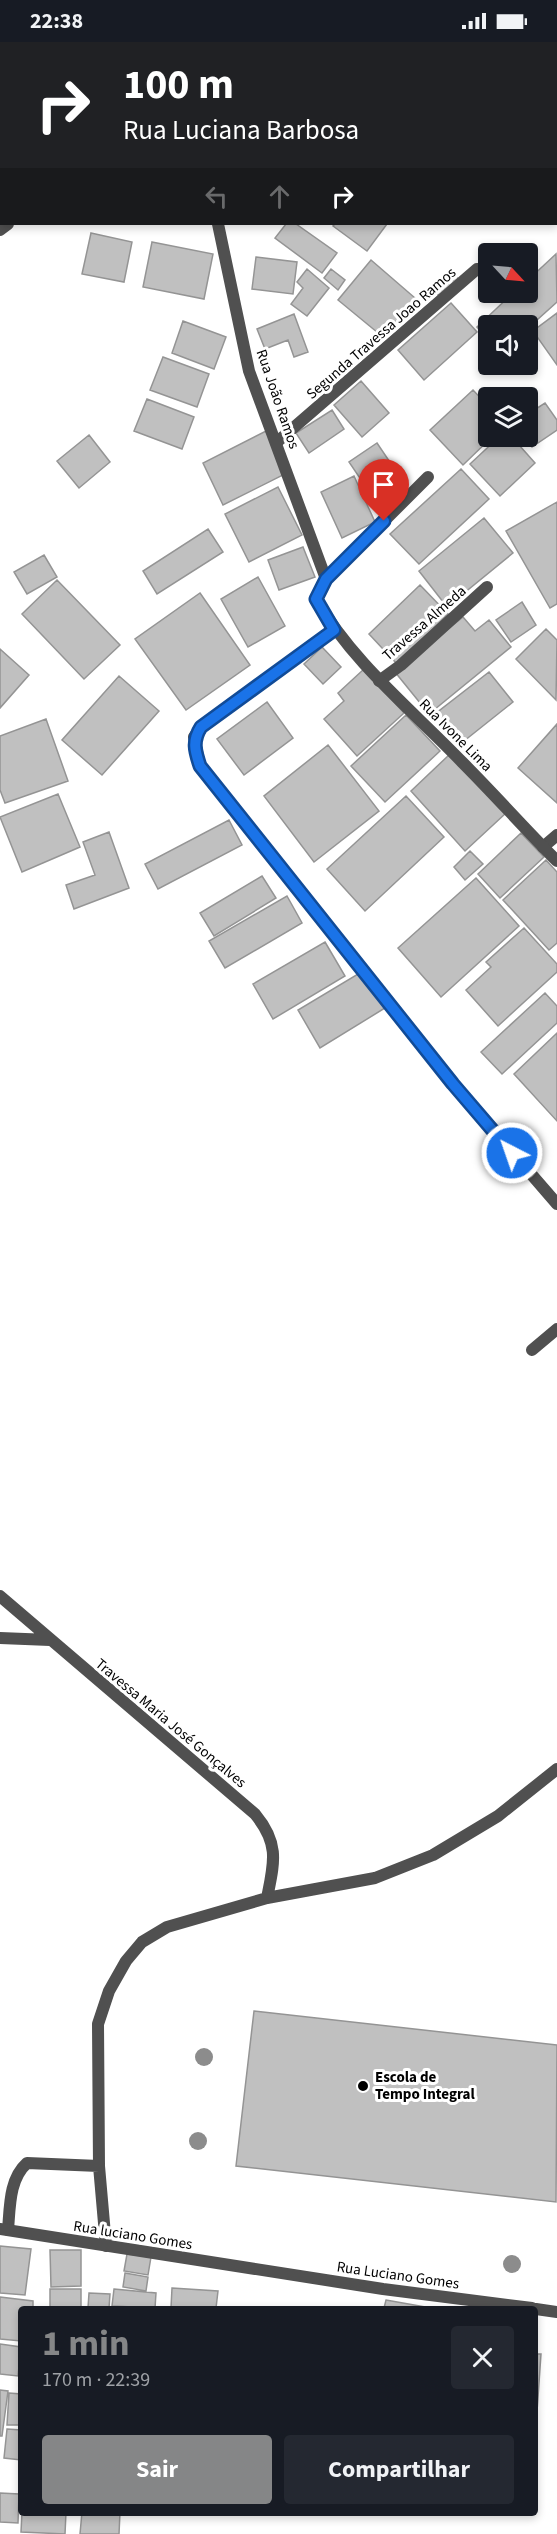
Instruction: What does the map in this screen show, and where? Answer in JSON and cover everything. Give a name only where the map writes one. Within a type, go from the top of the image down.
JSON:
[{"type":"street","name":"Rua João Ramos","points":[[219,225],[249,371],[277,442],[296,504],[326,579]]},
{"type":"street","name":"Segunda Travessa Joao Ramos","points":[[277,442],[477,269]]},
{"type":"street","points":[[326,579],[428,477]]},
{"type":"street","name":"Rua Ivone Lima","points":[[326,579],[316,599],[334,630],[379,681],[462,762],[557,861]]},
{"type":"street","name":"Travessa Almeda","points":[[379,681],[401,665],[487,587]]},
{"type":"street","points":[[334,630],[201,727],[194,737],[200,766],[453,1084],[557,1204]]},
{"type":"street","points":[[543,847],[557,835]]},
{"type":"street","points":[[532,1350],[557,1329]]},
{"type":"street","name":"Travessa Maria José Gonçalves","points":[[0,1596],[255,1814],[267,1828],[273,1843],[274,1859],[267,1898]]},
{"type":"street","points":[[0,1638],[50,1640]]},
{"type":"street","points":[[106,2246],[99,2166],[98,2024],[109,1991],[126,1961],[142,1942],[167,1927],[267,1898],[375,1878],[434,1855],[498,1816],[557,1769]]},
{"type":"street","points":[[4,2229],[13,2186],[20,2169],[27,2163],[99,2166]]},
{"type":"street","name":"Rua luciano Gomes","points":[[4,2229],[261,2270]]},
{"type":"street","name":"Rua Luciano Gomes","points":[[261,2270],[513,2306]]},
{"type":"street","name":"Rua Luciano Gomes","points":[[538,2310],[557,2312]]},
{"type":"building","points":[[285,225],[297,225],[337,253],[322,273],[275,238]]},
{"type":"building","points":[[334,225],[386,225],[367,251]]},
{"type":"building","points":[[91,233],[132,242],[124,282],[82,274]]},
{"type":"building","points":[[152,242],[213,254],[204,299],[143,287]]},
{"type":"building","points":[[556,254],[557,302],[538,319],[538,315],[490,315],[502,303],[538,303],[538,271]]},
{"type":"building","points":[[256,257],[297,262],[293,294],[252,289]]},
{"type":"building","points":[[371,260],[415,298],[383,337],[338,300]]},
{"type":"building","points":[[307,269],[329,288],[307,316],[291,304],[303,288],[297,282]]},
{"type":"building","points":[[331,269],[345,280],[338,290],[324,278]]},
{"type":"building","points":[[451,269],[459,280],[439,296],[431,286]]},
{"type":"building","points":[[451,303],[477,332],[424,380],[398,350]]},
{"type":"building","points":[[557,313],[557,365],[538,338],[538,327]]},
{"type":"building","points":[[294,314],[308,352],[294,357],[288,340],[265,349],[257,329]]},
{"type":"building","points":[[183,321],[226,337],[214,369],[172,353]]},
{"type":"building","points":[[163,357],[209,374],[197,407],[150,390]]},
{"type":"building","points":[[361,381],[389,413],[362,437],[334,405]]},
{"type":"building","points":[[473,390],[478,395],[478,447],[482,447],[463,465],[430,430]]},
{"type":"building","points":[[147,399],[194,417],[182,449],[134,431]]},
{"type":"building","points":[[545,403],[557,420],[557,430],[538,443],[538,408]]},
{"type":"building","points":[[332,410],[344,429],[309,453],[296,433]]},
{"type":"building","points":[[266,431],[287,473],[223,505],[203,463]]},
{"type":"building","points":[[89,435],[110,462],[79,488],[57,461]]},
{"type":"building","points":[[377,443],[402,480],[374,499],[349,462]]},
{"type":"building","points":[[488,447],[521,447],[535,463],[500,496],[470,464]]},
{"type":"building","points":[[461,469],[489,499],[419,564],[390,534]]},
{"type":"building","points":[[354,476],[375,522],[342,538],[321,492]]},
{"type":"building","points":[[278,487],[302,535],[249,562],[225,514]]},
{"type":"building","points":[[557,502],[557,604],[550,608],[506,531]]},
{"type":"building","points":[[484,518],[513,553],[447,607],[419,571]]},
{"type":"building","points":[[208,529],[223,552],[157,594],[143,571]]},
{"type":"building","points":[[303,547],[315,577],[279,590],[268,560]]},
{"type":"building","points":[[44,555],[57,577],[27,594],[14,572]]},
{"type":"building","points":[[258,577],[285,626],[248,647],[221,599]]},
{"type":"building","points":[[57,580],[120,645],[84,679],[22,614]]},
{"type":"building","points":[[420,585],[448,614],[397,664],[369,634]]},
{"type":"building","points":[[200,593],[250,665],[186,710],[135,639]]},
{"type":"building","points":[[522,602],[536,625],[511,642],[496,620]]},
{"type":"building","points":[[463,617],[475,631],[489,620],[511,647],[429,714],[395,672]]},
{"type":"building","points":[[546,629],[557,640],[556,700],[516,659]]},
{"type":"building","points":[[322,647],[341,667],[323,684],[304,664]]},
{"type":"building","points":[[0,649],[29,675],[0,708]]},
{"type":"building","points":[[364,669],[404,713],[357,756],[324,719],[344,701],[338,693]]},
{"type":"building","points":[[489,672],[513,702],[459,745],[435,714]]},
{"type":"building","points":[[119,676],[159,711],[102,775],[62,740]]},
{"type":"building","points":[[267,702],[293,738],[244,775],[217,739]]},
{"type":"building","points":[[406,715],[440,751],[385,802],[351,766]]},
{"type":"building","points":[[46,719],[68,781],[5,803],[0,790],[0,736]]},
{"type":"building","points":[[557,724],[557,803],[518,768]]},
{"type":"building","points":[[328,745],[379,811],[314,862],[264,796]]},
{"type":"building","points":[[450,754],[506,813],[465,851],[411,791]]},
{"type":"building","points":[[58,794],[80,847],[22,872],[0,817]]},
{"type":"building","points":[[406,796],[444,837],[365,911],[327,869]]},
{"type":"building","points":[[229,820],[242,845],[158,889],[145,864]]},
{"type":"building","points":[[109,832],[129,888],[74,909],[66,885],[95,875],[83,842]]},
{"type":"building","points":[[521,833],[544,857],[500,898],[478,874]]},
{"type":"building","points":[[470,851],[483,864],[465,880],[454,867]]},
{"type":"building","points":[[546,860],[557,872],[557,943],[549,950],[503,900]]},
{"type":"building","points":[[262,876],[276,898],[214,936],[200,913]]},
{"type":"building","points":[[476,878],[519,926],[441,997],[398,948]]},
{"type":"building","points":[[287,896],[302,923],[225,968],[209,941]]},
{"type":"building","points":[[524,928],[557,964],[557,972],[498,1026],[466,990],[491,967],[486,962]]},
{"type":"building","points":[[325,942],[345,976],[273,1019],[253,984]]},
{"type":"building","points":[[363,971],[385,1008],[320,1048],[298,1010]]},
{"type":"building","points":[[545,993],[557,1006],[557,1023],[502,1074],[481,1052]]},
{"type":"building","points":[[557,1033],[557,1121],[514,1074]]},
{"type":"building","points":[[254,2011],[557,2045],[556,2202],[236,2166]]},
{"type":"building","points":[[0,2246],[31,2249],[25,2295],[0,2293]]},
{"type":"building","points":[[50,2250],[81,2250],[81,2286],[51,2287]]},
{"type":"building","points":[[127,2254],[151,2257],[148,2275],[124,2271]]},
{"type":"building","points":[[125,2273],[148,2277],[146,2291],[123,2287]]},
{"type":"building","points":[[172,2288],[218,2291],[216,2306],[171,2306]]},
{"type":"building","points":[[50,2289],[81,2289],[81,2306],[50,2306]]},
{"type":"building","points":[[114,2289],[156,2293],[155,2306],[112,2306]]},
{"type":"building","points":[[89,2293],[110,2294],[109,2306],[88,2306]]},
{"type":"building","points":[[0,2297],[33,2301],[33,2306],[18,2306],[18,2341],[0,2339]]},
{"type":"building","points":[[386,2300],[420,2306],[384,2306]]},
{"type":"building","points":[[0,2344],[18,2347],[18,2376],[0,2374]]},
{"type":"building","points":[[538,2354],[541,2354],[538,2397]]},
{"type":"building","points":[[0,2390],[8,2391],[2,2436],[0,2436]]},
{"type":"building","points":[[9,2393],[18,2394],[18,2425],[7,2425]]},
{"type":"building","points":[[7,2429],[18,2430],[18,2460],[4,2458]]},
{"type":"building","points":[[0,2493],[18,2494],[18,2523],[0,2522]]},
{"type":"building","points":[[22,2516],[66,2516],[65,2534],[21,2532]]},
{"type":"building","points":[[82,2516],[120,2516],[119,2534],[80,2534]]},
{"type":"place","name":"Escola de Tempo Integral","points":[[363,2086]]},
{"type":"route","points":[[384,521],[326,579],[316,599],[334,630],[201,727],[194,737],[195,748],[200,766],[453,1084],[512,1153]]}]
